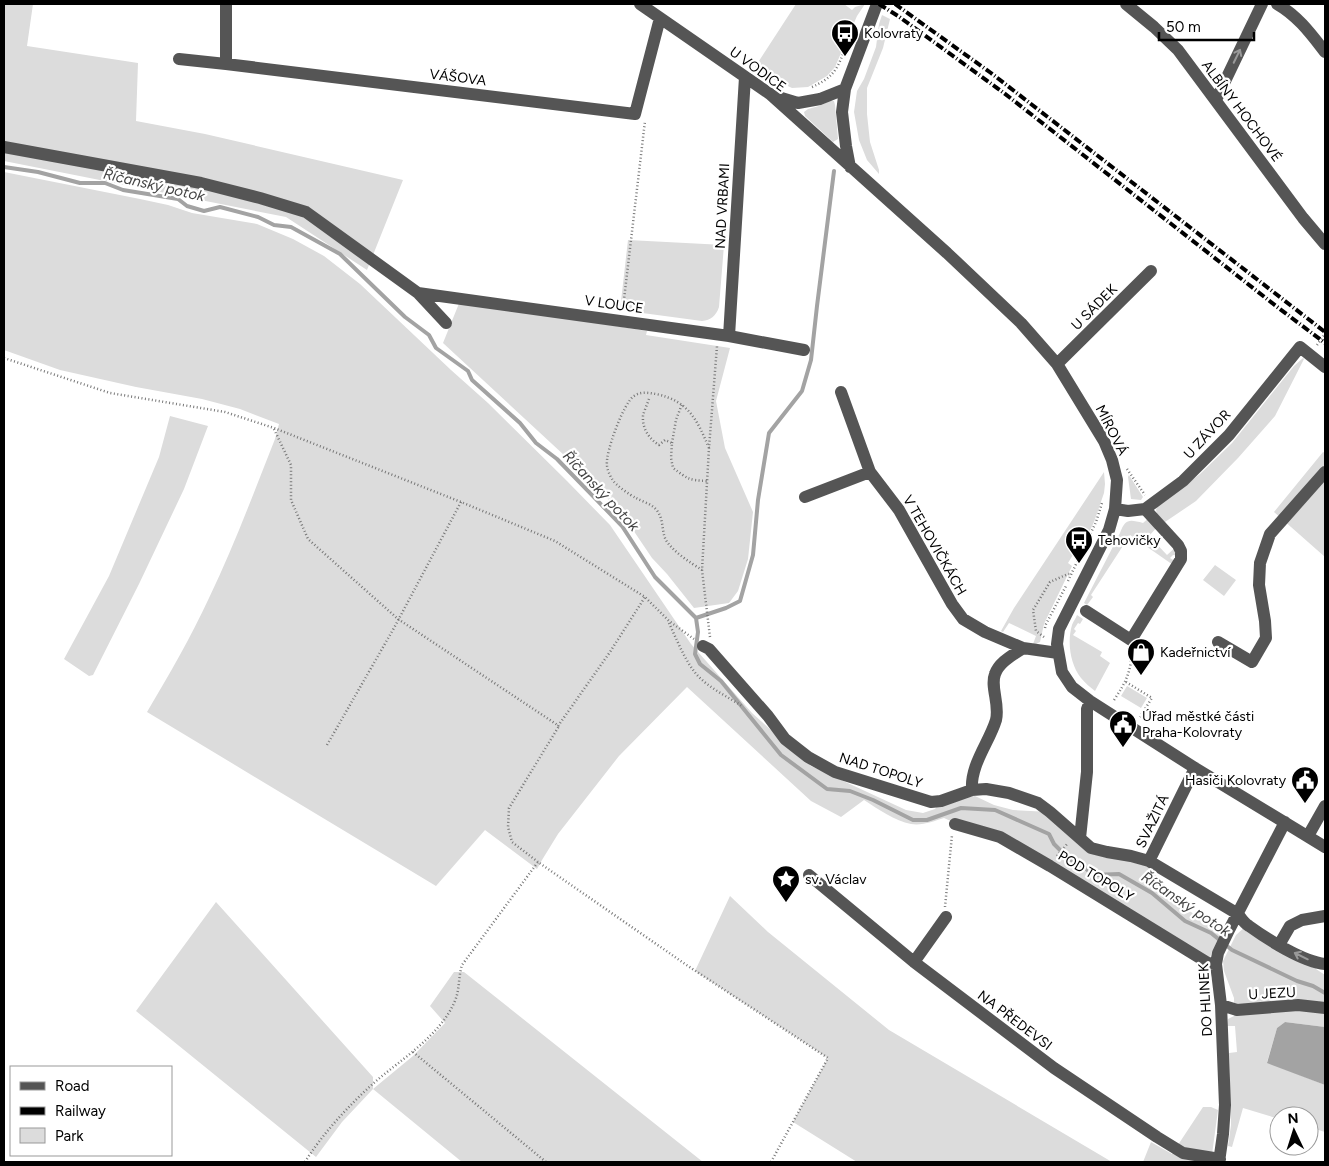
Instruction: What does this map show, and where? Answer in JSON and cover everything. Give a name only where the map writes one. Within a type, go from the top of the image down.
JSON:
[{"type":"street","points":[[226,4],[226,64]]},
{"type":"street","name":"U VODICE","points":[[640,4],[770,94],[850,167]]},
{"type":"street","points":[[850,167],[842,112],[845,89],[877,4]]},
{"type":"street","name":"ALBÍNY HOCHOVÉ","points":[[1126,4],[1178,50],[1303,218],[1325,244]]},
{"type":"street","points":[[1216,100],[1262,4]]},
{"type":"street","points":[[1277,4],[1285,8],[1306,27],[1325,52]]},
{"type":"street","points":[[635,114],[660,18]]},
{"type":"street","name":"VÁŠOVA","points":[[179,59],[635,114]]},
{"type":"street","name":"NAD VRBAMI","points":[[724,336],[745,77]]},
{"type":"street","points":[[770,94],[798,103],[820,99],[845,89]]},
{"type":"street","points":[[4,147],[201,183],[306,212],[418,293],[446,323]]},
{"type":"street","name":"MÍROVÁ","points":[[850,167],[947,253],[1021,323],[1057,364],[1104,441],[1112,460],[1117,480],[1115,509],[1109,530],[1059,629],[1058,644],[1052,653],[1072,687],[1090,701],[1195,768],[1325,847]]},
{"type":"street","name":"U SÁDEK","points":[[1057,364],[1151,271]]},
{"type":"street","name":"V LOUCE","points":[[418,293],[724,336],[804,350]]},
{"type":"street","name":"U ZÁVOR","points":[[1145,509],[1183,480],[1229,435],[1300,347],[1325,367]]},
{"type":"street","name":"V TEHOVIČKÁCH","points":[[841,392],[870,472],[899,510],[952,604],[964,619],[985,632],[1023,648],[1052,653]]},
{"type":"street","points":[[805,497],[870,472]]},
{"type":"street","points":[[1218,642],[1252,662],[1266,638],[1265,621],[1258,585],[1260,563],[1270,534],[1325,472]]},
{"type":"street","points":[[1086,611],[1131,640],[1181,559],[1181,551],[1178,546],[1145,509],[1128,511],[1115,509]]},
{"type":"street","name":"NAD TOPOLY","points":[[706,648],[768,716],[785,739],[808,757],[835,772],[930,802],[941,801],[972,790],[986,789],[1008,793],[1038,803],[1050,812],[1075,839],[1091,848],[1149,860],[1238,914],[1247,925],[1279,945],[1315,963],[1325,964]]},
{"type":"street","points":[[972,790],[971,783],[975,768],[996,720],[998,706],[994,684],[995,674],[1000,665],[1023,648]]},
{"type":"street","points":[[1075,839],[1087,772],[1086,709],[1090,701]]},
{"type":"street","name":"SVAŽITÁ","points":[[1149,860],[1195,768]]},
{"type":"street","points":[[1308,836],[1325,806]]},
{"type":"street","name":"DO HLINEK","points":[[1219,1161],[1225,1105],[1217,958],[1229,930],[1285,822]]},
{"type":"street","name":"POD TOPOLY","points":[[955,824],[1000,837],[1208,963],[1217,958]]},
{"type":"street","name":"NA PŘEDEVSI","points":[[809,876],[914,962],[1054,1068],[1183,1153],[1219,1161]]},
{"type":"street","points":[[1279,945],[1290,926],[1302,920],[1325,916]]},
{"type":"street","points":[[914,962],[946,917]]},
{"type":"street","name":"U JEZU","points":[[1221,1005],[1236,1010],[1298,1006],[1325,1008]]},
{"type":"path","points":[[808,89],[820,84],[837,69],[844,53]]},
{"type":"path","points":[[622,314],[645,121],[635,114]]},
{"type":"path","points":[[709,619],[702,570],[709,448],[724,336]]},
{"type":"path","points":[[4,358],[110,393],[225,412],[274,428],[461,502],[555,542],[645,597],[669,621],[689,635]]},
{"type":"path","points":[[702,570],[690,563],[666,540],[659,512],[652,506],[635,498],[613,481],[607,466],[608,453],[625,406],[632,396],[638,394],[648,393],[664,396],[682,404],[700,427],[709,448]]},
{"type":"path","points":[[649,399],[643,417],[649,437],[659,445],[665,440],[672,443]]},
{"type":"path","points":[[682,404],[676,420],[672,443],[671,458],[673,468],[686,478],[707,480]]},
{"type":"path","points":[[274,428],[291,465],[291,500],[308,539],[398,619],[559,726]]},
{"type":"path","points":[[1125,466],[1126,474]]},
{"type":"path","points":[[1044,636],[1046,624],[1096,522],[1104,500]]},
{"type":"path","points":[[327,745],[461,502]]},
{"type":"path","points":[[1052,653],[1044,636],[1036,630],[1033,610],[1050,582],[1071,574]]},
{"type":"path","points":[[645,597],[559,726],[509,808],[508,828],[512,842],[538,862],[685,964],[828,1058],[771,1162]]},
{"type":"path","points":[[669,621],[681,650],[697,674],[714,689],[732,699]]},
{"type":"path","points":[[1126,682],[1152,698],[1140,717],[1134,713]]},
{"type":"path","points":[[946,917],[944,911],[955,824]]},
{"type":"path","points":[[1057,856],[1075,839]]},
{"type":"path","points":[[305,1162],[314,1148],[349,1108],[375,1082],[413,1052],[442,1023],[454,1004],[459,990],[462,965],[538,862]]},
{"type":"path","points":[[413,1052],[546,1162]]},
{"type":"green space","points":[[4,4],[33,4],[27,46],[138,63],[136,121],[205,134],[403,180],[367,270],[286,217],[4,161]]},
{"type":"green space","points":[[796,4],[844,4],[852,10],[865,4],[857,16],[835,67],[827,76],[808,87],[792,88],[771,78],[755,67]]},
{"type":"green space","points":[[882,15],[890,19],[883,48],[867,88],[870,142],[879,174],[867,160],[859,140],[854,112],[857,91],[864,79],[876,47]]},
{"type":"green space","points":[[834,101],[835,105],[838,139],[833,142],[805,116],[804,112]]},
{"type":"green space","points":[[4,172],[168,205],[192,213],[257,224],[293,239],[324,256],[360,284],[488,403],[610,525],[691,644],[752,713],[811,766],[906,810],[923,813],[935,809],[941,801],[975,796],[994,805],[1013,810],[1050,812],[1091,848],[1149,861],[1157,877],[1191,912],[1222,932],[1208,963],[1050,866],[944,818],[924,824],[911,824],[881,811],[864,800],[841,817],[811,801],[687,687],[619,756],[558,834],[537,869],[485,830],[436,886],[147,712],[202,613],[235,539],[275,439],[279,424],[240,409],[202,399],[60,370],[4,350]]},
{"type":"green space","points":[[628,240],[724,245],[719,307],[715,315],[711,319],[702,321],[620,310]]},
{"type":"green space","points":[[460,301],[647,331],[646,335],[730,348],[716,401],[725,448],[753,512],[748,559],[738,591],[729,603],[694,608],[652,558],[627,521],[592,481],[443,343]]},
{"type":"green space","points":[[1303,358],[1275,416],[1196,501],[1165,522],[1157,514],[1157,507],[1200,474],[1232,443],[1294,366]]},
{"type":"green space","points":[[170,416],[208,426],[184,489],[139,584],[93,675],[89,676],[64,659],[109,576],[159,457]]},
{"type":"green space","points":[[1323,452],[1325,453],[1325,557],[1274,512]]},
{"type":"green space","points":[[1104,472],[1104,493],[1094,522],[1078,555],[1074,553],[1068,563],[1072,566],[1044,624],[1040,642],[1033,644],[1036,636],[1009,623],[1003,632],[1001,631],[1014,608]]},
{"type":"green space","points":[[1129,475],[1143,497],[1141,500],[1131,499]]},
{"type":"green space","points":[[1151,516],[1159,525],[1149,536],[1167,555],[1178,545],[1181,556],[1173,555],[1170,558],[1178,563],[1176,567],[1130,535],[1091,595],[1093,597],[1087,605],[1084,603],[1124,525],[1128,521],[1143,523]]},
{"type":"green space","points":[[1215,565],[1236,580],[1224,596],[1203,580]]},
{"type":"green space","points":[[1077,615],[1083,619],[1074,629],[1076,631],[1073,635],[1102,652],[1100,656],[1110,663],[1095,691],[1077,672],[1070,653],[1070,632]]},
{"type":"green space","points":[[1127,686],[1147,698],[1141,708],[1121,696]]},
{"type":"green space","points":[[730,896],[768,932],[889,1030],[1112,1162],[857,1162],[793,1122],[828,1058],[695,971]]},
{"type":"green space","points":[[216,902],[373,1077],[373,1089],[342,1122],[316,1157],[136,1011]]},
{"type":"green space","points":[[1247,925],[1315,963],[1316,969],[1325,975],[1325,1027],[1285,1022],[1277,1028],[1267,1062],[1325,1085],[1325,1132],[1319,1130],[1319,1106],[1269,1106],[1269,1116],[1243,1108],[1232,1147],[1228,1146],[1231,1125],[1229,1053],[1237,1052],[1235,1026],[1227,1026],[1228,1019],[1234,1016],[1234,998],[1224,971],[1223,961],[1236,935]]},
{"type":"green space","points":[[454,972],[464,972],[703,1162],[462,1162],[373,1089],[413,1056],[445,1023],[430,1006]]},
{"type":"green space","points":[[1203,1107],[1211,1107],[1218,1110],[1211,1162],[1143,1162],[1151,1142],[1172,1154]]},
{"type":"shaded area","points":[[1285,1022],[1325,1027],[1325,1085],[1267,1063],[1277,1028]]},
{"type":"waterway","name":"Říčanský potok","points":[[4,167],[38,172],[80,183],[105,183],[123,190],[178,199],[187,206],[204,211],[220,207],[258,217],[274,225],[291,227],[340,254],[405,317],[429,335],[436,348],[468,371],[472,380],[520,423],[536,443],[557,459],[622,526],[655,577],[696,618],[698,632],[695,654],[700,664],[721,681],[781,755],[827,789],[850,791],[913,820],[927,820],[961,808],[995,810],[1049,834],[1054,844],[1069,859],[1083,866],[1093,875],[1119,874],[1152,893],[1185,921],[1211,933],[1232,950],[1325,993]]},
{"type":"waterway","points":[[696,618],[740,601],[753,555],[758,500],[769,433],[802,391],[811,360],[834,171]]},
{"type":"railway","points":[[879,4],[1004,93],[1325,343]]},
{"type":"railway","points":[[895,4],[991,73],[1325,332]]},
{"type":"place","name":"Kolovraty","points":[[845,57]]},
{"type":"place","name":"Tehovičky","points":[[1079,564]]},
{"type":"place","name":"Kadeřnictví","points":[[1141,676]]},
{"type":"place","name":"Úřad městké části Praha-Kolovraty","points":[[1123,748]]},
{"type":"place","name":"Hasiči Kolovraty","points":[[1305,804]]},
{"type":"place","name":"sv. Václav","points":[[786,903]]}]
